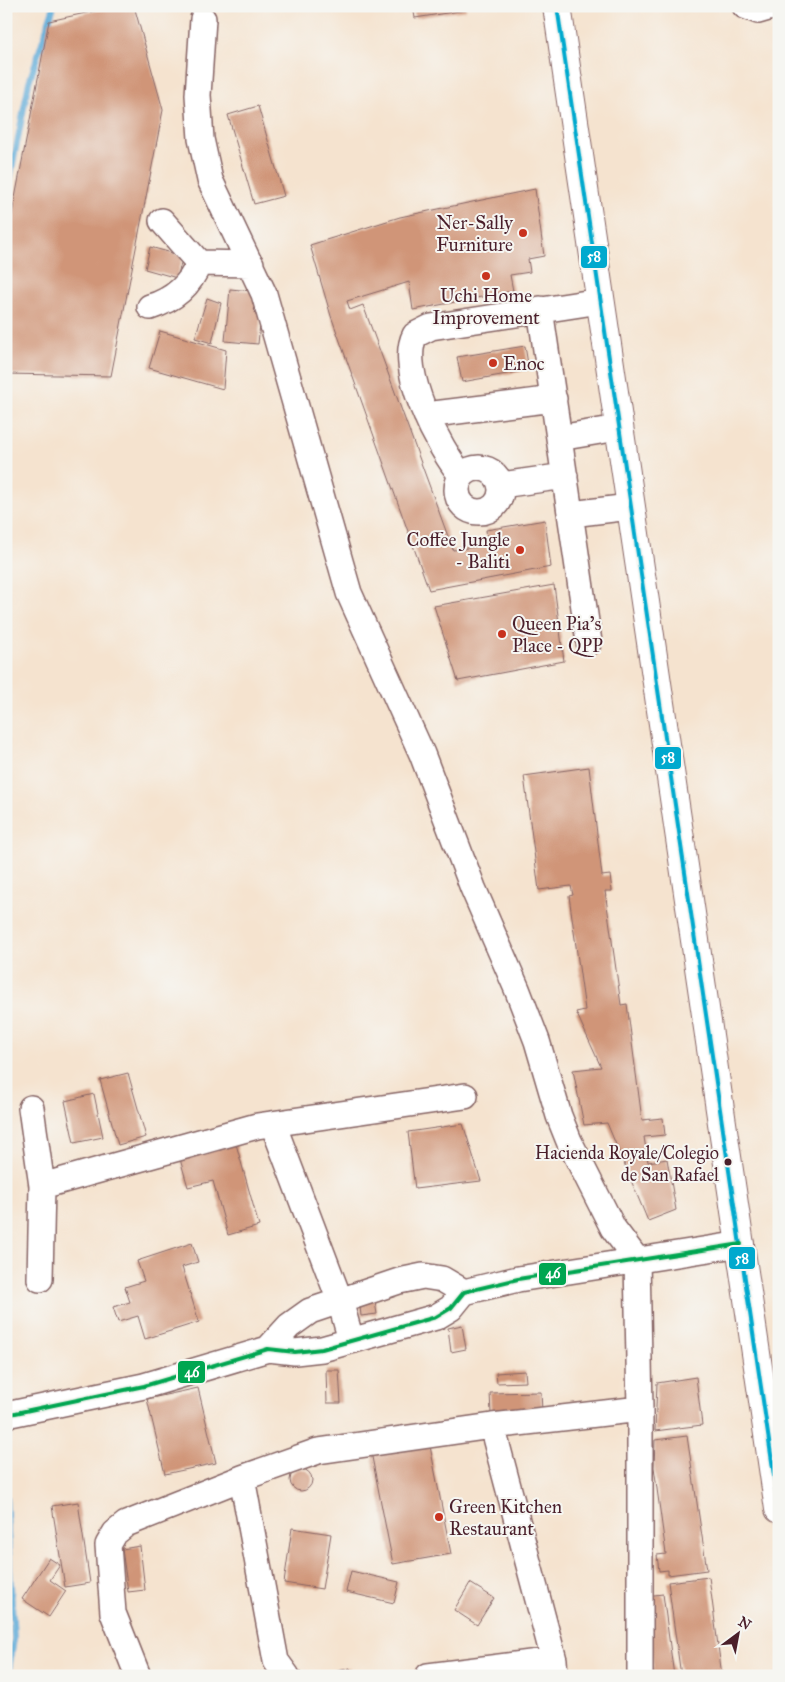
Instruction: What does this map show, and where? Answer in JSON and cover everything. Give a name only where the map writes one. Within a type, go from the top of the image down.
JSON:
[{"type":"highway","points":[[557,6],[618,428],[741,1244],[774,1438],[779,1509]]},
{"type":"street","points":[[745,6],[758,11],[775,6]]},
{"type":"street","points":[[203,19],[198,95],[202,139],[210,180],[264,294],[349,593],[422,754],[476,896],[517,989],[537,1041],[562,1124],[613,1228],[637,1260],[640,1409],[640,1676]]},
{"type":"street","points":[[162,221],[199,263],[251,264]]},
{"type":"street","points":[[150,307],[163,303],[186,286],[194,275],[199,263]]},
{"type":"street","points":[[462,476],[440,446],[426,415],[409,352],[415,335],[431,327],[600,300]]},
{"type":"street","points":[[540,309],[589,642]]},
{"type":"street","points":[[426,415],[554,399]]},
{"type":"street","points":[[559,438],[618,428]]},
{"type":"street","points":[[481,468],[494,473],[501,485],[501,493],[495,506],[489,510],[474,512],[462,504],[458,497],[458,482],[462,476],[467,471],[481,468]]},
{"type":"street","points":[[501,485],[564,476]]},
{"type":"street","points":[[571,514],[630,507]]},
{"type":"street","points":[[42,1186],[273,1124],[465,1096]]},
{"type":"street","points":[[31,1108],[42,1186],[40,1279]]},
{"type":"street","points":[[273,1124],[340,1301],[351,1340]]},
{"type":"street","points":[[11,1414],[144,1386],[268,1349],[295,1352],[322,1349],[436,1317],[451,1308],[464,1292],[518,1279],[741,1244]]},
{"type":"street","points":[[268,1349],[290,1326],[310,1311],[423,1276],[442,1279],[464,1292]]},
{"type":"street","points":[[138,1676],[113,1613],[108,1545],[114,1533],[126,1524],[318,1450],[492,1426],[640,1409]]},
{"type":"street","points":[[428,1676],[555,1668],[492,1426]]},
{"type":"street","points":[[242,1478],[276,1661],[287,1676]]},
{"type":"building","points":[[118,6],[134,6],[163,110],[111,376],[6,374],[6,245],[49,21]]},
{"type":"building","points":[[413,6],[466,6],[466,10],[415,18]]},
{"type":"building","points":[[258,106],[284,196],[254,204],[228,115]]},
{"type":"building","points":[[535,189],[544,256],[528,259],[530,272],[510,275],[513,291],[413,310],[409,282],[347,301],[350,310],[363,305],[453,550],[488,545],[486,530],[545,520],[551,567],[429,590],[331,316],[310,245],[400,217]]},
{"type":"building","points":[[150,247],[183,256],[177,278],[145,269]]},
{"type":"building","points":[[230,289],[263,292],[258,344],[225,341]]},
{"type":"building","points":[[207,298],[221,303],[212,343],[195,338]]},
{"type":"building","points":[[160,331],[226,350],[223,389],[149,368]]},
{"type":"building","name":"Enoc","points":[[525,346],[529,370],[462,382],[457,357]]},
{"type":"building","name":"Queen Pia’s Place - QPP","points":[[554,585],[564,661],[458,681],[434,606]]},
{"type":"building","points":[[589,767],[602,876],[610,875],[612,891],[605,891],[621,1005],[627,1004],[642,1120],[663,1118],[665,1135],[644,1137],[648,1162],[667,1159],[676,1210],[648,1221],[607,1123],[584,1125],[573,1070],[601,1067],[576,1012],[585,1010],[569,896],[573,895],[571,886],[539,890],[524,776]]},
{"type":"building","points":[[128,1073],[146,1137],[118,1145],[100,1080]]},
{"type":"building","points":[[94,1094],[103,1137],[74,1143],[65,1101]]},
{"type":"building","points":[[463,1124],[481,1181],[415,1189],[408,1132]]},
{"type":"building","points":[[236,1144],[259,1226],[228,1235],[213,1181],[188,1187],[180,1159]]},
{"type":"building","points":[[192,1243],[198,1262],[182,1267],[199,1322],[145,1339],[138,1316],[118,1322],[113,1307],[130,1302],[125,1287],[144,1281],[137,1261]]},
{"type":"building","points":[[374,1295],[377,1314],[361,1316],[359,1297]]},
{"type":"building","points":[[462,1325],[466,1349],[451,1352],[448,1328]]},
{"type":"building","points":[[326,1370],[339,1370],[341,1403],[327,1403]]},
{"type":"building","points":[[525,1371],[526,1382],[497,1383],[496,1373]]},
{"type":"building","points":[[696,1377],[702,1425],[655,1431],[657,1383]]},
{"type":"building","points":[[198,1388],[216,1463],[165,1474],[147,1399]]},
{"type":"building","points":[[541,1392],[542,1411],[491,1413],[490,1393]]},
{"type":"building","points":[[687,1436],[707,1570],[668,1575],[668,1570],[659,1571],[657,1555],[666,1554],[654,1467],[655,1440]]},
{"type":"building","points":[[429,1441],[451,1554],[393,1564],[371,1452]]},
{"type":"building","points":[[301,1469],[309,1472],[312,1480],[309,1488],[301,1491],[293,1488],[290,1480],[293,1472]]},
{"type":"building","points":[[78,1502],[90,1583],[65,1587],[52,1506]]},
{"type":"building","points":[[292,1528],[331,1534],[322,1589],[284,1583]]},
{"type":"building","points":[[140,1546],[145,1590],[128,1592],[122,1549]]},
{"type":"building","points":[[49,1558],[60,1565],[50,1580],[66,1591],[49,1617],[22,1599]]},
{"type":"building","points":[[351,1571],[399,1582],[394,1603],[346,1592]]},
{"type":"building","points":[[709,1577],[722,1676],[681,1676],[668,1582]]},
{"type":"building","points":[[470,1583],[494,1598],[477,1625],[454,1610]]},
{"type":"building","points":[[663,1594],[674,1676],[654,1676],[646,1596]]},
{"type":"building","points":[[350,1668],[352,1676],[322,1676],[322,1675]]},
{"type":"waterway","points":[[6,199],[29,82],[54,6]]},
{"type":"waterway","points":[[6,1498],[14,1639],[8,1676]]},
{"type":"transit line","name":"58","points":[[557,6],[779,1509]]},
{"type":"transit line","name":"46","points":[[6,1415],[144,1386],[268,1349],[295,1352],[322,1349],[436,1317],[451,1308],[464,1292],[518,1279],[741,1244]]},
{"type":"place","name":"Ner-Sally Furniture","points":[[523,233]]},
{"type":"place","name":"Uchi Home Improvement","points":[[486,276]]},
{"type":"place","name":"Enoc","points":[[493,363]]},
{"type":"place","name":"Coffee Jungle - Baliti","points":[[520,550]]},
{"type":"place","name":"Queen Pia’s Place - QPP","points":[[502,634]]},
{"type":"place","name":"Hacienda Royale/Colegio de San Rafael","points":[[728,1162]]},
{"type":"place","name":"Green Kitchen Restaurant","points":[[439,1517]]}]
